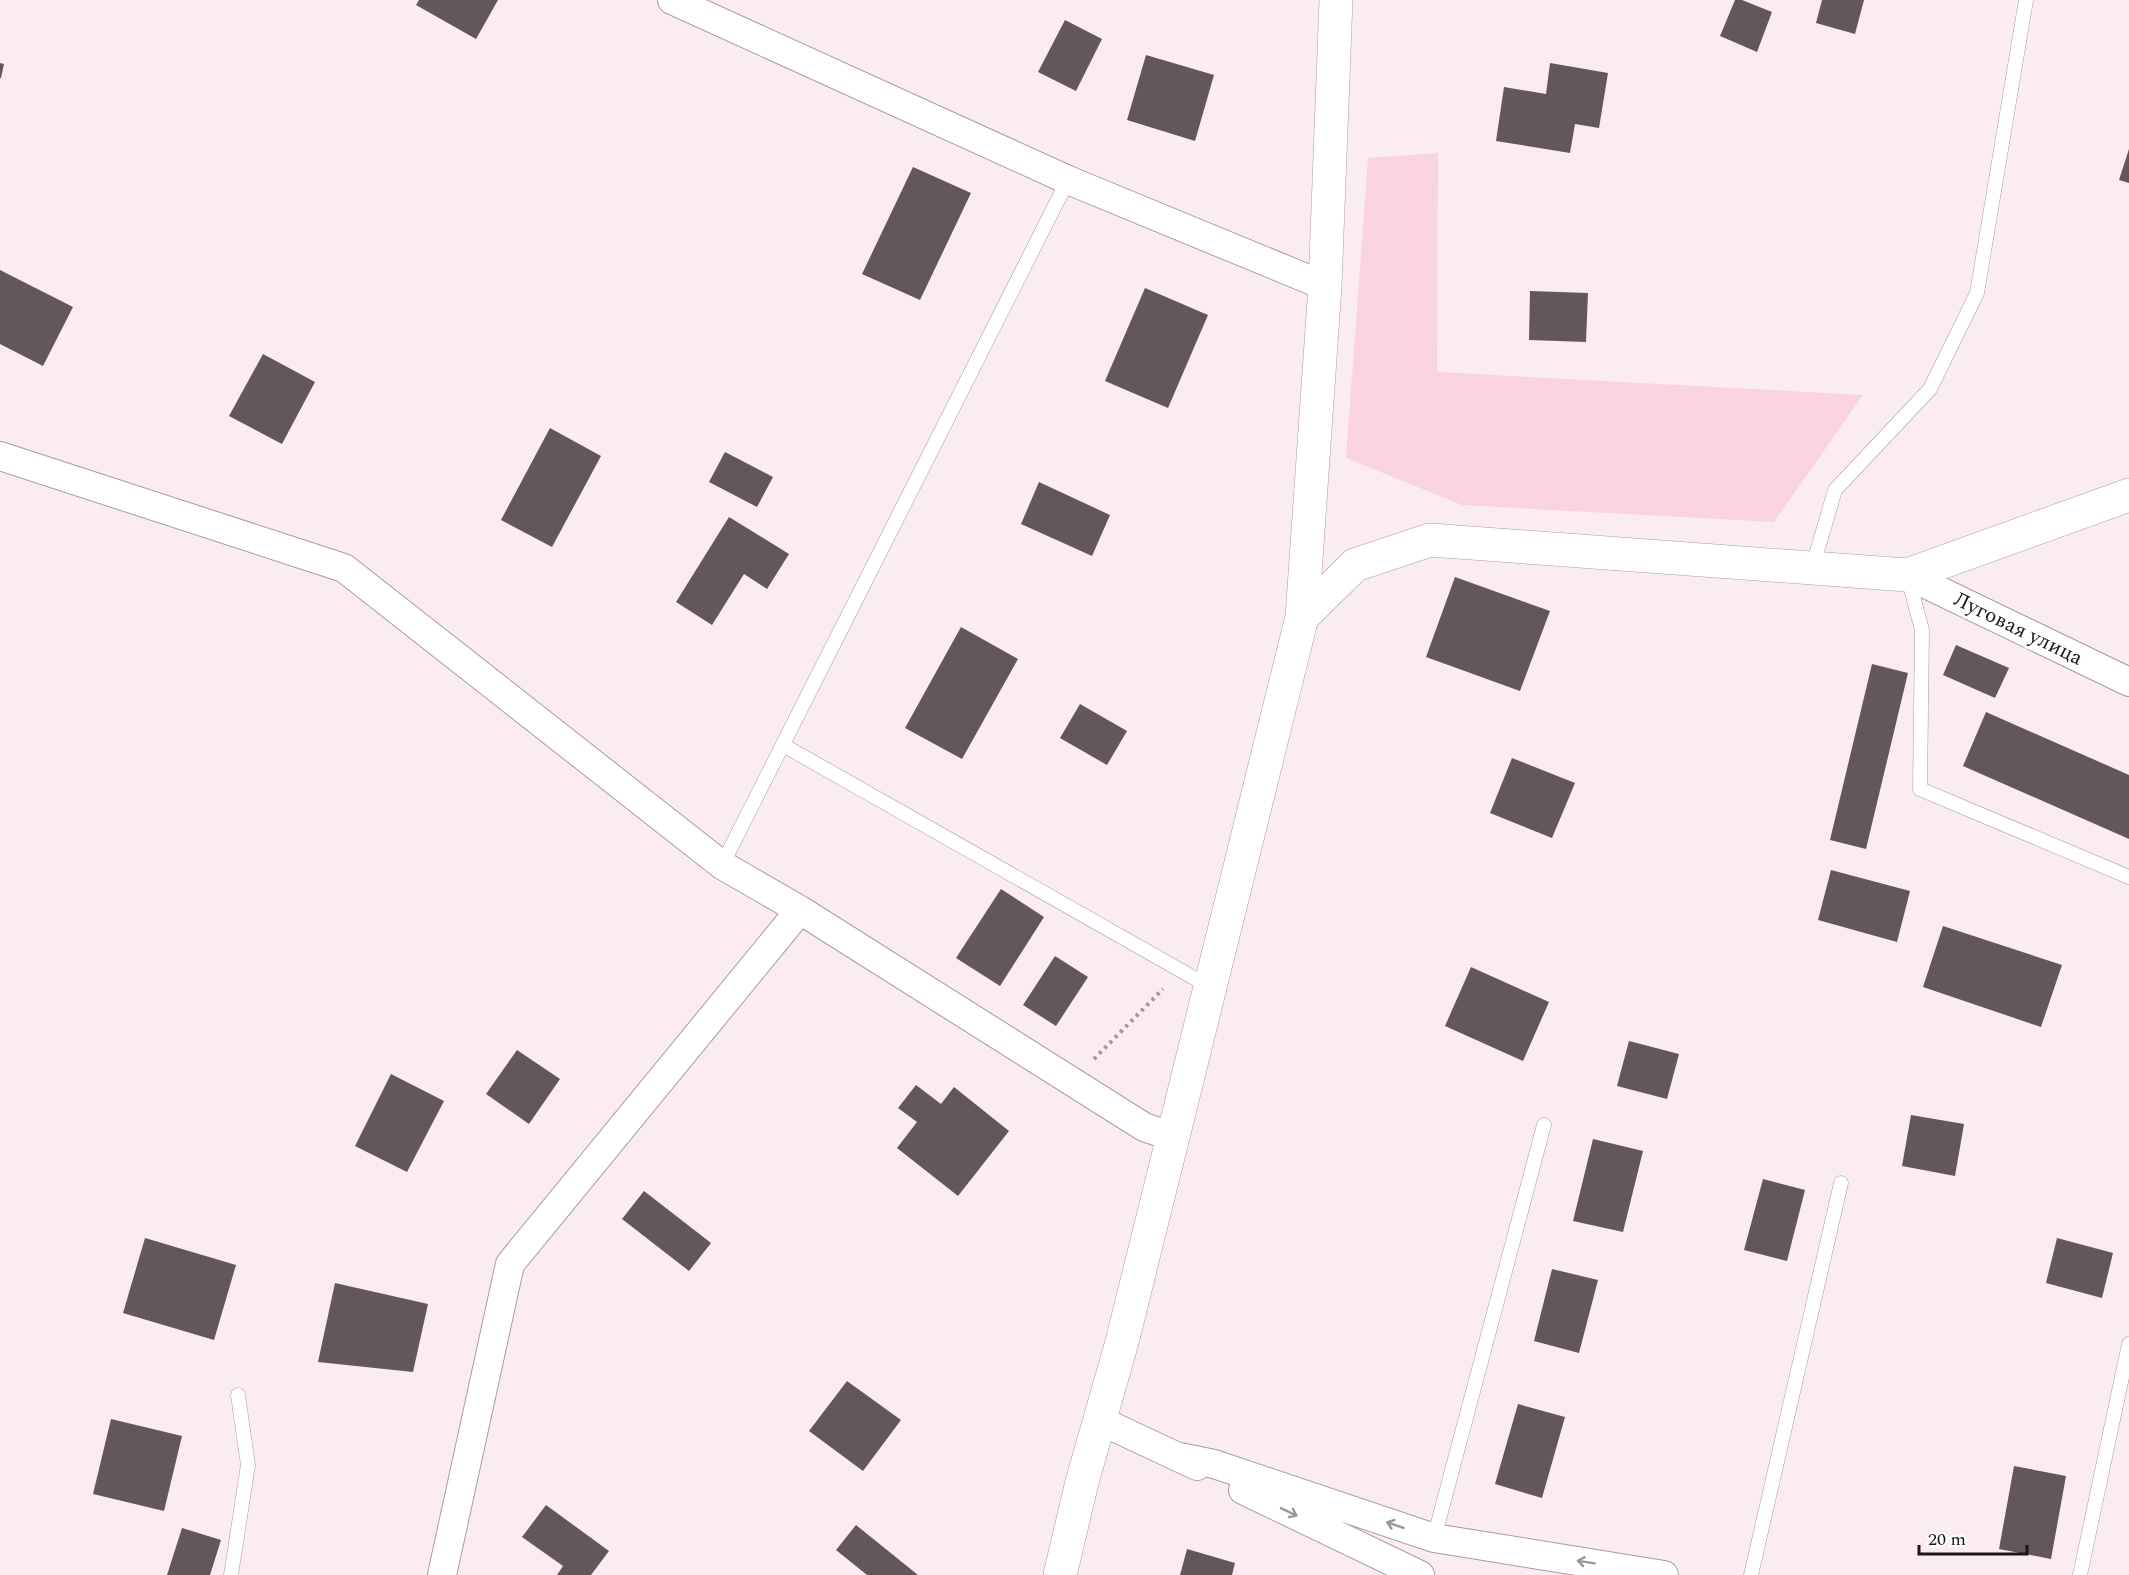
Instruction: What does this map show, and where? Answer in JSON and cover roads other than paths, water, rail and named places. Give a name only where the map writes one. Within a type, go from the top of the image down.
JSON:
[{"type":"street","points":[[672,0],[1068,180],[1325,286]]},
{"type":"street","points":[[1059,1575],[1082,1482],[1101,1421],[1302,617],[1325,286],[1336,0]]},
{"type":"street","points":[[0,456],[344,568],[722,865],[800,910],[1144,1127],[1173,1137]]},
{"type":"street","points":[[1302,617],[1355,566],[1430,540],[1812,570],[1907,575],[2129,495]]},
{"type":"street","name":"Луговая улица","points":[[1907,575],[2129,682]]},
{"type":"street","points":[[442,1575],[510,1264],[800,910]]},
{"type":"street","points":[[1101,1421],[1180,1457],[1420,1575]]},
{"type":"street","points":[[1180,1457],[1214,1464],[1434,1538],[1664,1575]]},
{"type":"lane","points":[[1812,570],[1835,490],[1930,389],[1977,293],[2026,0]]},
{"type":"lane","points":[[722,865],[1068,180]]},
{"type":"lane","points":[[1907,575],[1922,630],[1920,789],[2129,877]]},
{"type":"lane","points":[[783,745],[1182,969],[1210,987]]},
{"type":"lane","points":[[1434,1538],[1544,1125]]},
{"type":"lane","points":[[1751,1575],[1841,1183]]},
{"type":"lane","points":[[2080,1575],[2129,1344]]},
{"type":"lane","points":[[231,1575],[249,1466],[238,1395]]}]
